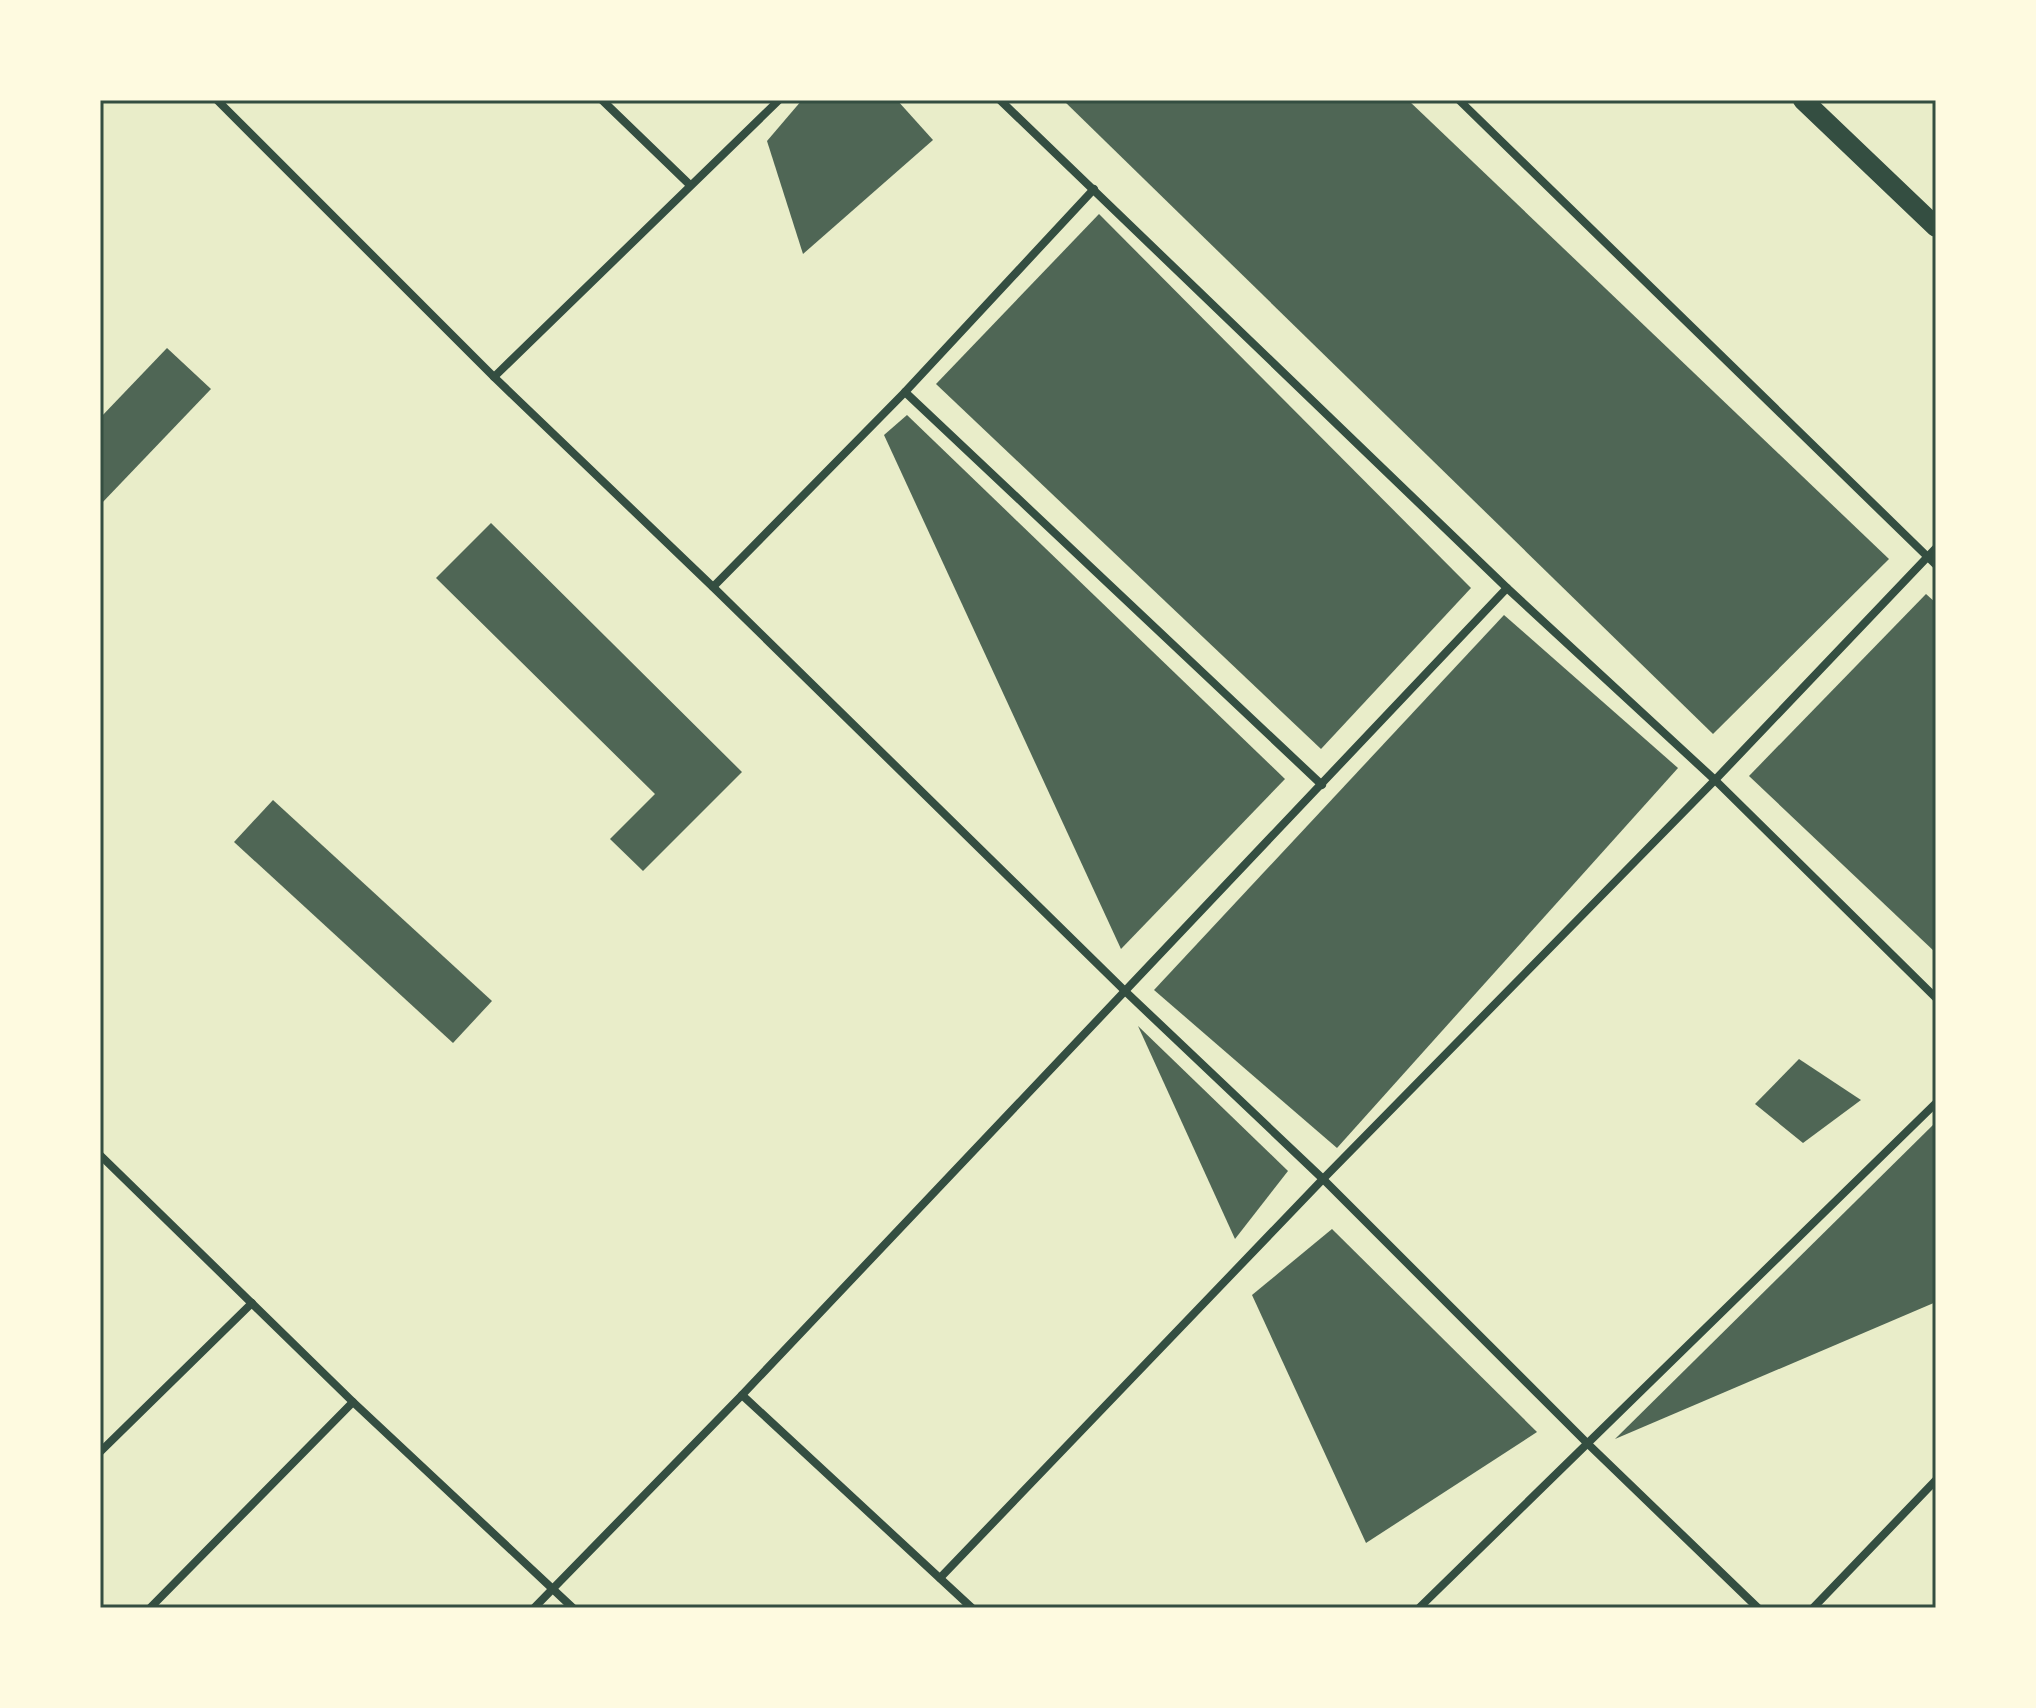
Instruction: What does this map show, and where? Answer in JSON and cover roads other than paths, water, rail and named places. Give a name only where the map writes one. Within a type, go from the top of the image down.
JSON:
[{"type":"main road","points":[[1803,100],[1936,227]]},
{"type":"street","points":[[217,100],[494,377],[1126,992],[1323,1179],[1587,1443],[1758,1608]]},
{"type":"street","points":[[602,100],[690,185]]},
{"type":"street","points":[[494,377],[779,100]]},
{"type":"street","points":[[1000,100],[1507,588],[1715,780],[1936,998]]},
{"type":"street","points":[[1459,100],[1936,565]]},
{"type":"street","points":[[713,587],[905,392],[1094,189]]},
{"type":"street","points":[[905,392],[1322,785]]},
{"type":"street","points":[[940,1578],[1323,1179],[1715,780],[1936,548]]},
{"type":"street","points":[[534,1608],[742,1395],[1507,588]]},
{"type":"street","points":[[1419,1608],[1936,1103]]},
{"type":"street","points":[[100,1155],[353,1402],[573,1608]]},
{"type":"street","points":[[100,1452],[252,1303]]},
{"type":"street","points":[[742,1395],[972,1608]]},
{"type":"street","points":[[150,1608],[353,1402]]},
{"type":"street","points":[[1813,1608],[1936,1480]]}]
